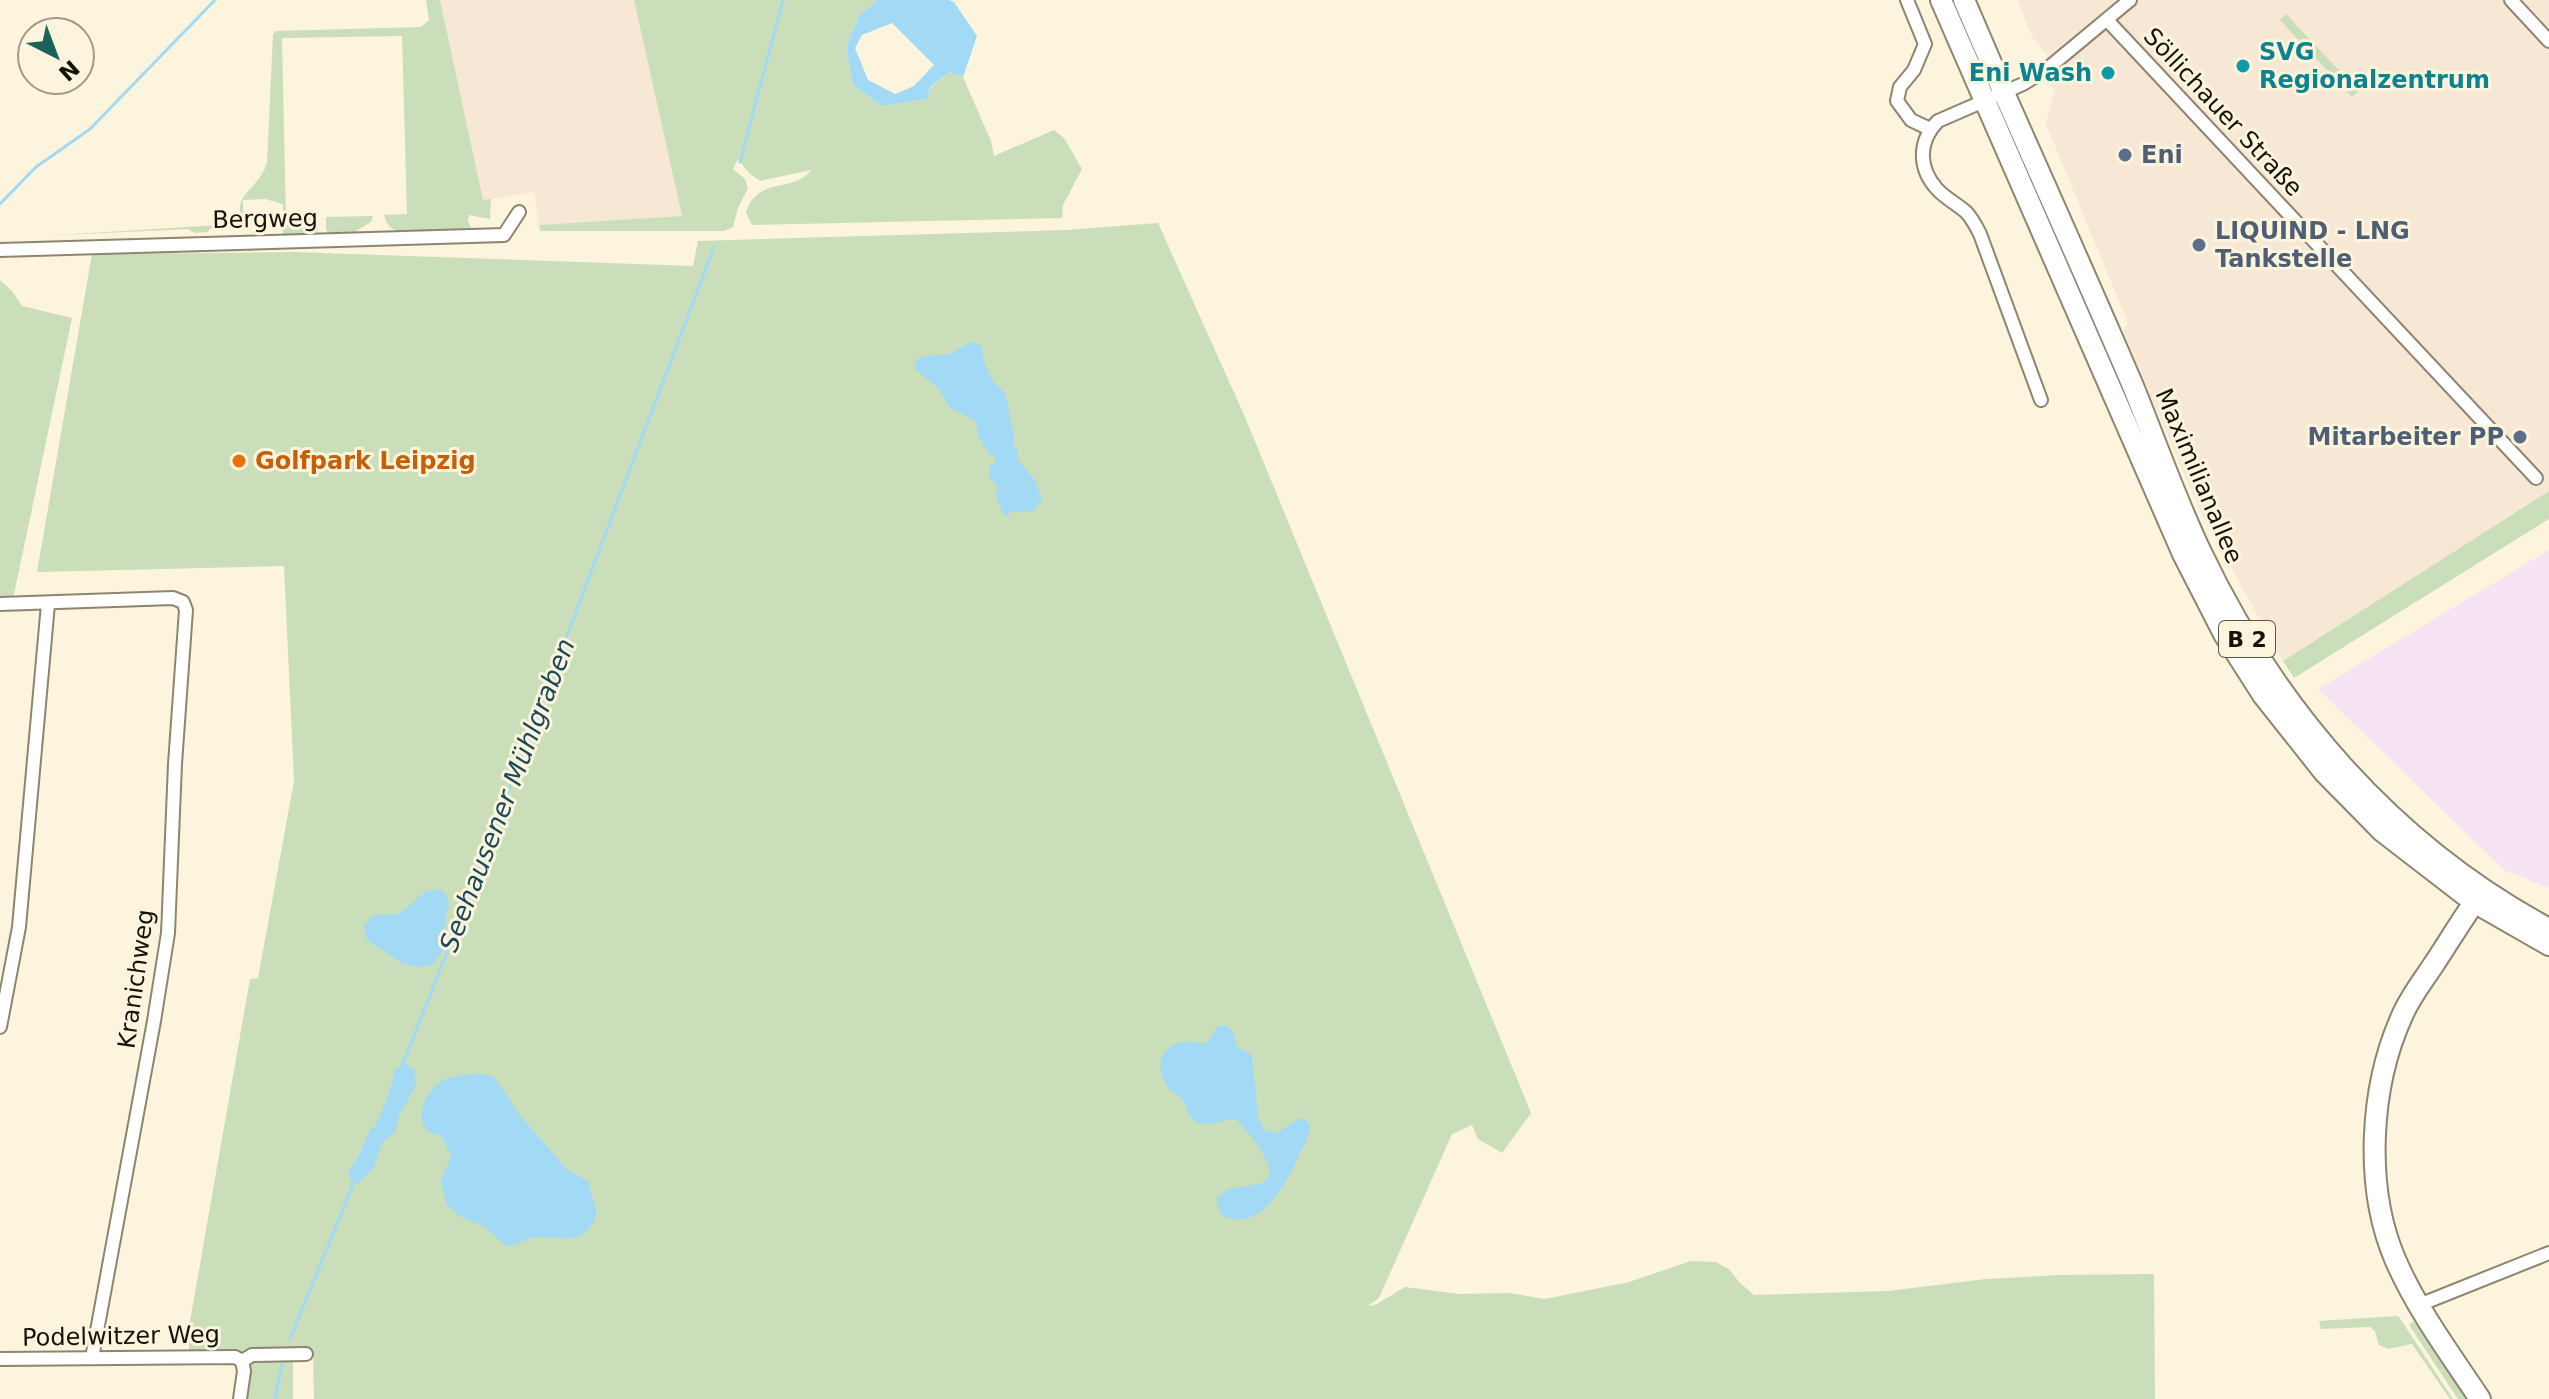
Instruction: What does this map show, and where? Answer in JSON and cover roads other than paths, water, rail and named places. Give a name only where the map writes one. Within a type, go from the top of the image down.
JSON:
[{"type":"main road","name":"Maximilianallee","points":[[1941,0],[2225,650],[2339,788],[2401,847],[2484,899],[2549,945]]},
{"type":"main road","name":"Maximilianallee","points":[[1964,0],[2123,363],[2199,548],[2247,638],[2293,708],[2348,773],[2484,899]]},
{"type":"main road","points":[[2480,1399],[2419,1305],[2394,1257],[2383,1224],[2378,1196],[2375,1136],[2381,1092],[2414,1021],[2484,899],[2549,929]]},
{"type":"street","points":[[1907,0],[1925,44],[1914,70],[1900,87],[1897,101],[1911,120],[1930,129]]},
{"type":"street","points":[[2041,400],[1974,223],[1968,214],[1937,189],[1926,173],[1922,155],[1930,129],[1950,115],[2004,93],[2047,69],[2130,0]]},
{"type":"street","points":[[2511,0],[2549,41]]},
{"type":"street","name":"Söllichauer Straße","points":[[2108,21],[2536,478]]},
{"type":"street","name":"Bergweg","points":[[0,250],[504,235],[519,212]]},
{"type":"street","name":"Kranichweg","points":[[48,604],[173,598],[183,602],[186,616],[175,764],[168,933],[92,1358]]},
{"type":"street","points":[[0,604],[48,604],[19,927],[0,1027]]},
{"type":"street","points":[[2419,1305],[2549,1253]]},
{"type":"street","name":"Podelwitzer Weg","points":[[242,1361],[252,1355],[306,1354]]},
{"type":"street","name":"Podelwitzer Weg","points":[[0,1359],[235,1357],[242,1361],[244,1371],[240,1399]]},
{"type":"water","points":[[877,0],[954,2],[977,36],[963,77],[950,72],[930,87],[928,99],[882,106],[853,85],[846,47],[859,16]],"holes":[[[892,23],[934,65],[914,86],[895,94],[868,80],[855,48],[862,35]]]},
{"type":"water","points":[[971,342],[982,346],[983,359],[992,380],[1005,393],[1013,444],[1018,449],[1017,459],[1034,479],[1042,499],[1034,511],[1003,514],[996,495],[997,485],[989,478],[990,466],[996,463],[993,453],[989,455],[986,447],[983,448],[976,421],[950,408],[938,388],[915,369],[920,357],[949,354]]},
{"type":"water","points":[[441,890],[449,906],[445,920],[445,948],[433,964],[422,967],[403,964],[367,940],[364,926],[372,916],[399,913],[427,892]]},
{"type":"water","points":[[1225,1025],[1233,1032],[1237,1047],[1252,1055],[1258,1117],[1265,1131],[1277,1133],[1300,1118],[1310,1125],[1309,1135],[1277,1195],[1258,1213],[1235,1219],[1222,1215],[1217,1197],[1229,1189],[1263,1183],[1270,1175],[1262,1153],[1235,1119],[1208,1124],[1195,1121],[1181,1098],[1167,1086],[1160,1066],[1164,1054],[1174,1045],[1206,1043],[1218,1026]]},
{"type":"water","points":[[405,1063],[414,1069],[416,1086],[399,1115],[395,1132],[382,1143],[374,1167],[359,1183],[352,1182],[348,1172],[380,1116],[395,1069]]},
{"type":"water","points":[[478,1073],[494,1077],[518,1113],[567,1170],[588,1181],[597,1213],[592,1224],[580,1236],[537,1237],[506,1246],[485,1227],[461,1217],[446,1204],[441,1180],[451,1156],[441,1135],[432,1134],[424,1127],[423,1106],[429,1093],[446,1079]]},
{"type":"waterway","points":[[0,204],[36,167],[90,129],[215,0]]},
{"type":"waterway","name":"Seehausener Mühlgraben","points":[[740,162],[783,0]]},
{"type":"waterway","name":"Seehausener Mühlgraben","points":[[479,868],[714,247]]},
{"type":"waterway","name":"Seehausener Mühlgraben","points":[[466,902],[476,875]]},
{"type":"waterway","name":"Seehausener Mühlgraben","points":[[402,1066],[464,909]]},
{"type":"waterway","name":"Seehausener Mühlgraben","points":[[290,1339],[355,1180]]},
{"type":"waterway","name":"Seehausener Mühlgraben","points":[[275,1399],[283,1360]]},
{"type":"place","name":"SVG Regionalzentrum","points":[[2243,66]]},
{"type":"place","name":"Eni Wash","points":[[2108,73]]},
{"type":"place","name":"Eni","points":[[2125,155]]},
{"type":"place","name":"LIQUIND - LNG Tankstelle","points":[[2199,245]]},
{"type":"place","name":"Mitarbeiter PP","points":[[2520,437]]},
{"type":"place","name":"Golfpark Leipzig","points":[[239,461]]}]
